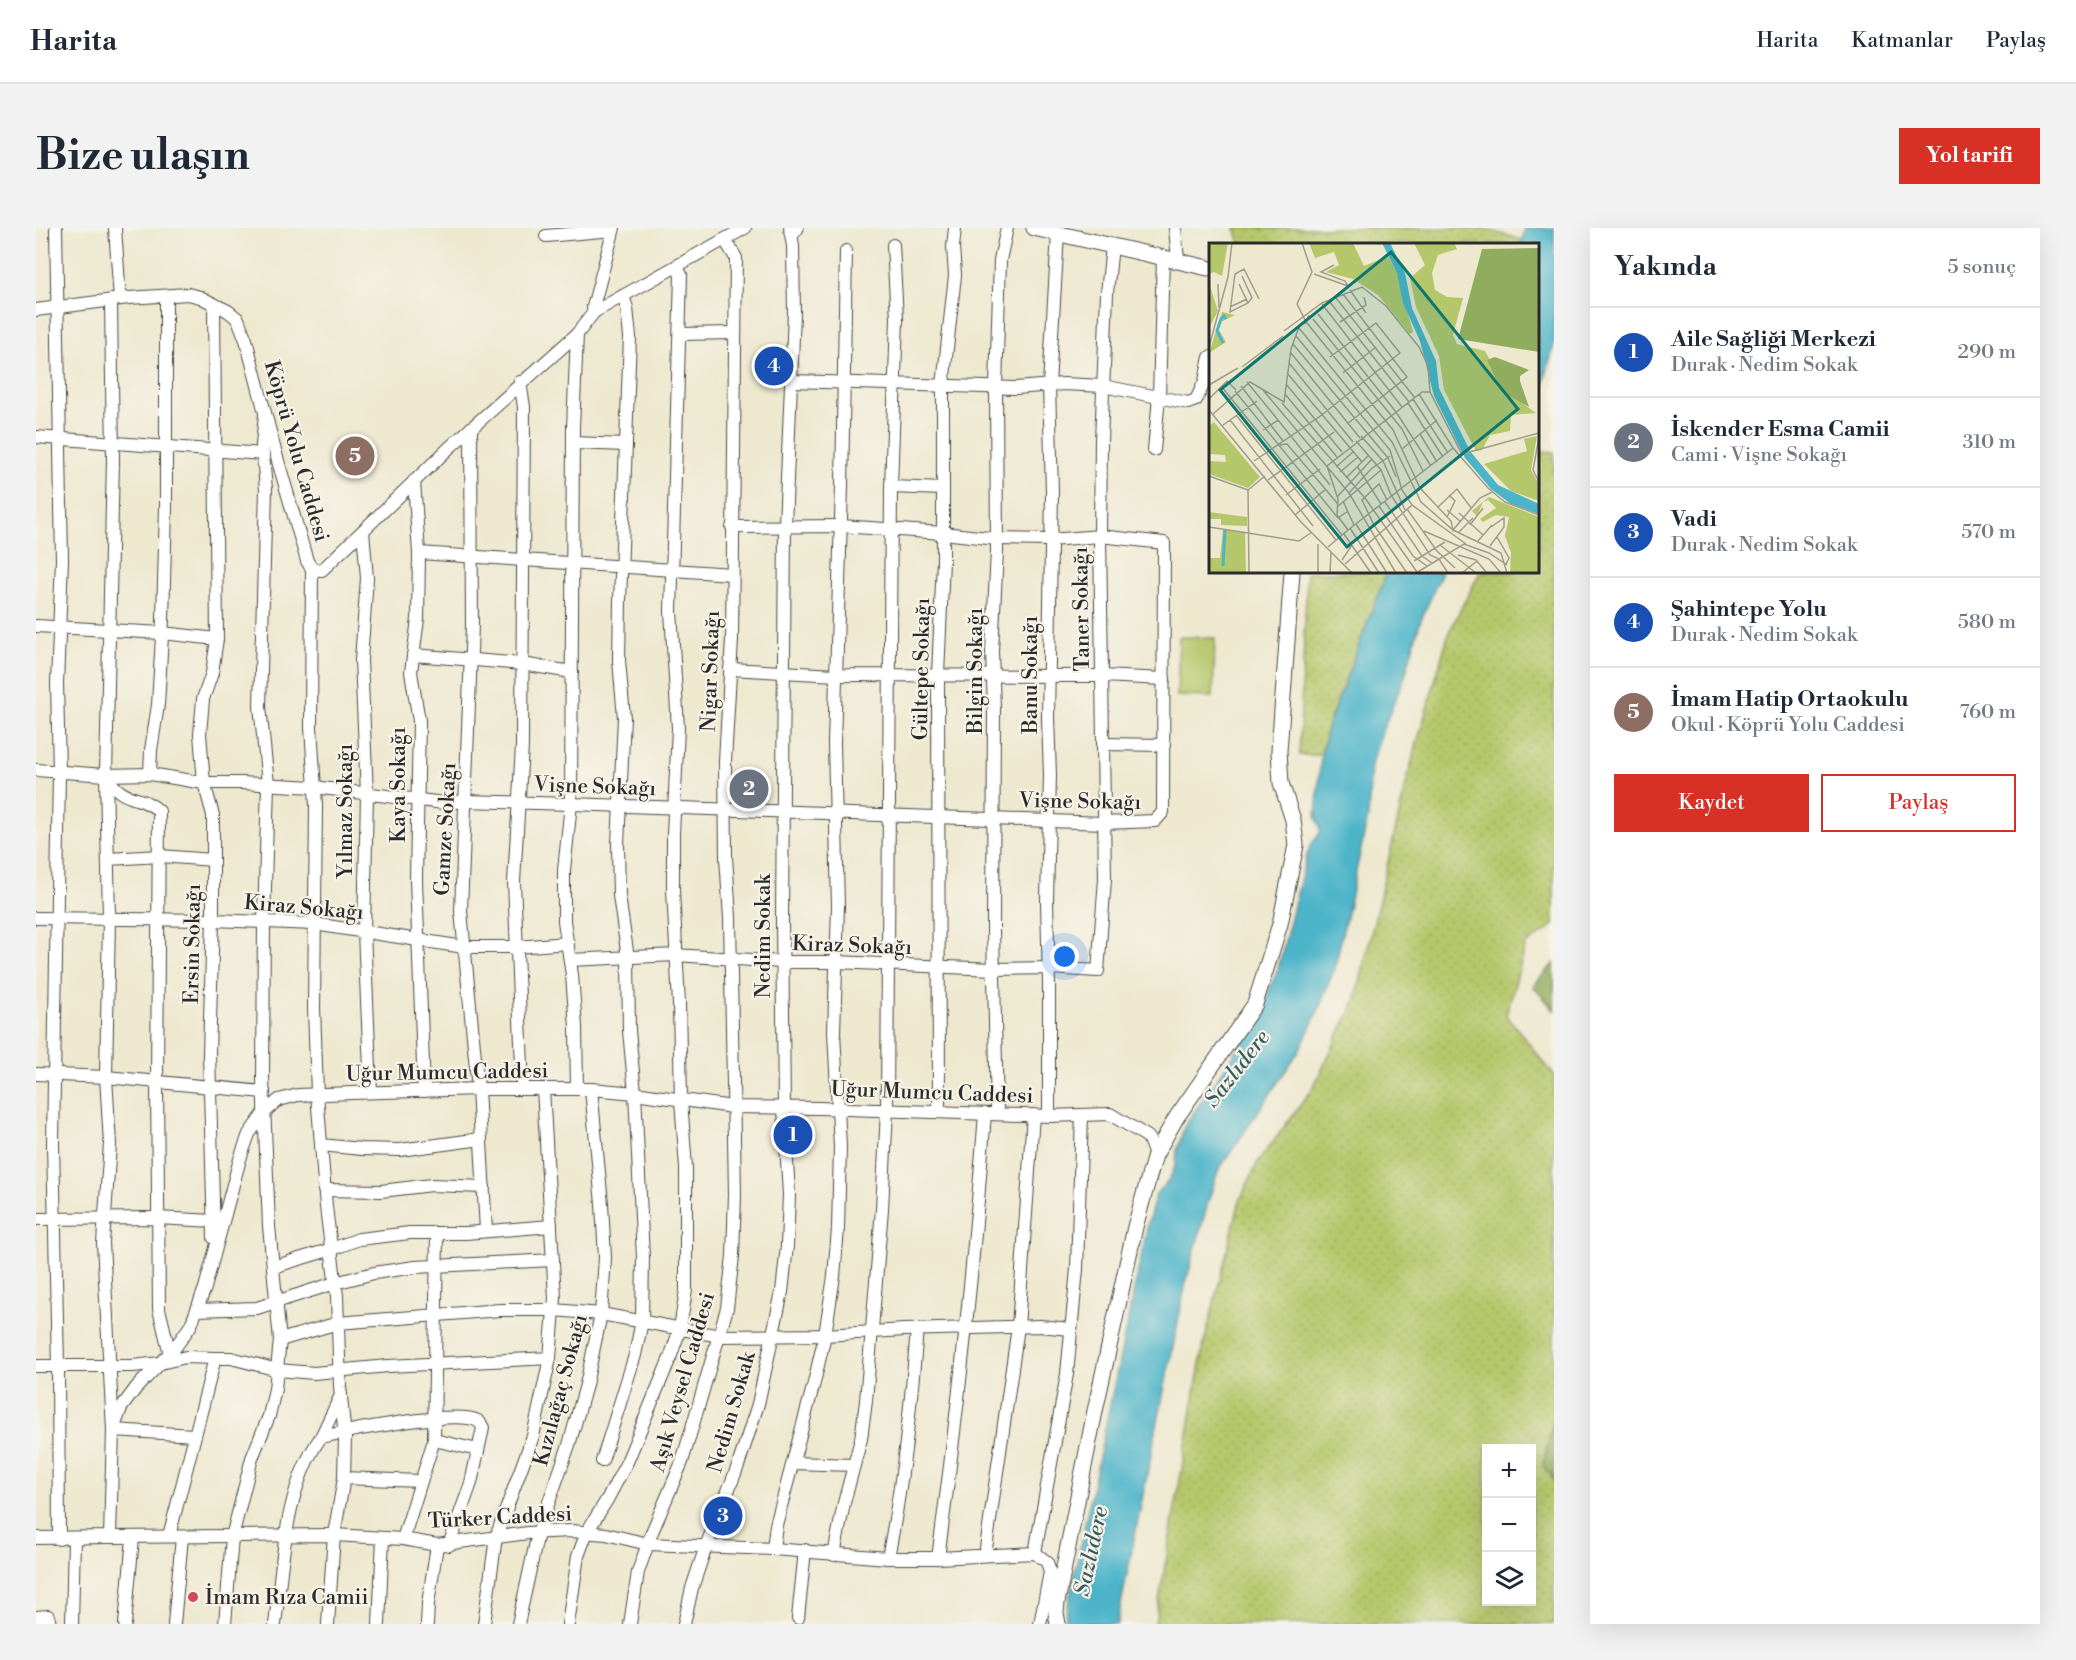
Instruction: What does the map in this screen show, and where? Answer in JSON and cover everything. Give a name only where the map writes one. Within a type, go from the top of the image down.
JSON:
[{"type":"main road","points":[[1034,228],[1060,231],[1173,256],[1209,268]]},
{"type":"main road","points":[[1060,231],[1112,246],[1173,256]]},
{"type":"main road","points":[[1058,1624],[1057,1602],[1095,1411],[1135,1227],[1155,1155],[1176,1118],[1255,1004],[1280,924],[1296,845],[1293,820],[1281,783],[1280,751],[1292,573]]},
{"type":"street","points":[[56,228],[62,560],[57,683],[59,772],[54,1074],[59,1539]]},
{"type":"street","points":[[115,228],[116,300],[106,776],[109,918],[106,1077],[110,1144],[104,1218],[109,1366],[114,1430],[194,1435]]},
{"type":"street","name":"Köprü Yolu Caddesi","points":[[36,310],[188,294],[214,304],[238,319],[246,340],[307,561],[312,569],[322,570],[520,382],[577,334],[594,312],[745,228]]},
{"type":"street","name":"Gültepe Sokağı","points":[[939,1112],[938,675],[943,533],[943,385],[955,275],[953,247],[955,228]]},
{"type":"street","name":"Bilgin Sokağı","points":[[938,1558],[956,1427],[965,1328],[991,1114],[992,641],[997,539],[996,387],[1000,260],[1007,228]]},
{"type":"street","points":[[1154,450],[1174,228]]},
{"type":"street","points":[[546,236],[613,229],[593,307],[594,312]]},
{"type":"street","name":"Nedim Sokak","points":[[684,1624],[705,1546],[738,1466],[758,1404],[782,1292],[789,1195],[784,1108],[782,812],[785,526],[794,313],[792,229]]},
{"type":"street","name":"Banu Sokağı","points":[[1049,1116],[1047,900],[1052,492],[1049,385],[1060,231]]},
{"type":"street","name":"Nigar Sokağı","points":[[725,240],[736,258],[730,669],[725,761],[731,957],[732,1107]]},
{"type":"street","points":[[834,1555],[861,1438],[866,1401],[882,1209],[887,1110],[891,488],[897,319],[893,245]]},
{"type":"street","name":"Taner Sokağı","points":[[1098,971],[1105,879],[1100,536],[1103,386],[1107,293],[1112,246]]},
{"type":"street","points":[[773,1548],[776,1525],[825,1335],[838,1229],[839,1109],[834,1032],[838,906],[834,743],[846,251]]},
{"type":"street","points":[[568,1624],[578,1556],[587,1532],[627,1462],[670,1358],[680,1329],[686,1290],[686,1168],[681,1100],[673,879],[678,728],[671,611],[681,275],[677,267]]},
{"type":"street","points":[[150,774],[158,705],[162,633],[166,296]]},
{"type":"street","points":[[602,1461],[635,1355],[642,1321],[643,1258],[635,1093],[629,1031],[628,958],[619,896],[618,844],[624,718],[619,660],[621,567],[630,337],[627,308],[623,296]]},
{"type":"street","name":"Ersin Sokağı","points":[[214,304],[216,639],[212,673],[203,699],[200,734],[204,783],[213,815],[210,1086],[214,1253]]},
{"type":"street","points":[[680,334],[735,333]]},
{"type":"street","points":[[577,334],[573,443],[571,804],[564,870],[564,921],[576,1027],[577,1089]]},
{"type":"street","points":[[792,381],[996,387],[1103,386],[1188,403],[1196,400],[1205,381],[1209,362]]},
{"type":"street","points":[[520,382],[524,407],[522,746],[514,882],[523,1089]]},
{"type":"street","points":[[225,1624],[232,1537],[252,1458],[269,1416],[278,1370],[280,1340],[273,1267],[264,1092],[264,922],[268,784],[261,706],[266,489],[262,454],[265,414]]},
{"type":"street","name":"Gamze Sokağı","points":[[471,428],[471,660],[461,911],[478,1089],[486,1231]]},
{"type":"street","points":[[36,437],[262,454]]},
{"type":"street","points":[[573,443],[626,445]]},
{"type":"street","name":"Kaya Sokağı","points":[[414,481],[420,553],[418,619],[411,672],[419,721],[416,880],[424,1091]]},
{"type":"street","points":[[891,488],[943,489]]},
{"type":"street","points":[[732,527],[841,526],[997,539],[1050,540],[1100,536],[1164,543],[1164,746],[1103,744]]},
{"type":"street","name":"Yılmaz Sokağı","points":[[363,531],[367,578],[361,660],[366,794],[364,932],[371,1092]]},
{"type":"street","points":[[420,553],[732,574]]},
{"type":"street","points":[[312,569],[311,727],[314,787],[314,1008],[317,1094],[324,1190],[333,1249],[339,1371],[345,1432],[344,1478],[334,1535],[328,1624]]},
{"type":"street","points":[[36,626],[162,633],[216,639]]},
{"type":"street","points":[[413,655],[522,664],[572,672]]},
{"type":"street","points":[[730,669],[836,675],[1102,676],[1164,679]]},
{"type":"street","name":"Vişne Sokağı","points":[[36,770],[106,776],[150,774],[204,783],[314,787],[444,803],[517,802],[1104,823],[1155,821],[1164,812],[1164,746]]},
{"type":"street","points":[[106,776],[114,788],[127,796],[152,805],[159,811],[157,1218],[159,1309],[170,1354]]},
{"type":"street","points":[[108,859],[160,856],[213,860]]},
{"type":"street","name":"Kiraz Sokağı","points":[[36,918],[213,920],[314,924],[464,947],[516,948],[568,943]]},
{"type":"street","name":"Kiraz Sokağı","points":[[570,960],[675,955],[782,962],[1098,971]]},
{"type":"street","points":[[36,1074],[106,1077],[264,1092]]},
{"type":"street","points":[[484,1624],[496,1537],[533,1436],[550,1358],[554,1310],[553,1260],[543,1089]]},
{"type":"street","name":"Uğur Mumcu Caddesi","points":[[111,1537],[114,1430],[121,1408],[136,1388],[170,1354],[192,1324],[249,1134],[265,1112],[279,1100],[298,1095],[371,1092],[591,1089],[732,1107],[1049,1116],[1110,1114],[1148,1137],[1155,1155]]},
{"type":"street","name":"Kızılağaç Sokağı","points":[[518,1624],[538,1533],[569,1445],[600,1314],[605,1258],[591,1089]]},
{"type":"street","name":"Aşık Veysel Caddesi","points":[[630,1624],[638,1572],[682,1462],[728,1308],[733,1256],[735,1194],[732,1107]]},
{"type":"street","points":[[985,1555],[1018,1327],[1034,1115]]},
{"type":"street","points":[[1040,1624],[1050,1572],[1047,1562],[1035,1553],[1067,1374],[1080,1212],[1082,1115]]},
{"type":"street","points":[[321,1145],[400,1150],[481,1139]]},
{"type":"street","points":[[324,1190],[381,1191],[432,1185],[484,1187]]},
{"type":"street","points":[[36,1219],[157,1218],[214,1221]]},
{"type":"street","points":[[273,1267],[359,1239],[410,1233],[551,1226]]},
{"type":"street","points":[[403,1539],[434,1440],[437,1233]]},
{"type":"street","points":[[197,1310],[257,1308],[374,1273],[436,1266],[553,1260]]},
{"type":"street","points":[[280,1340],[338,1323],[500,1310],[554,1310],[600,1314],[720,1336],[825,1335],[917,1329],[1040,1326],[1070,1329]]},
{"type":"street","points":[[888,1558],[901,1492],[911,1409],[917,1329]]},
{"type":"street","points":[[36,1366],[109,1366],[160,1363],[186,1357],[231,1358],[278,1370],[314,1373],[550,1358]]},
{"type":"street","points":[[169,1536],[215,1358]]},
{"type":"street","points":[[275,1624],[286,1537],[297,1486],[341,1395]]},
{"type":"street","points":[[321,1437],[456,1417],[476,1420],[483,1428],[471,1484],[443,1545],[428,1604],[427,1624]]},
{"type":"street","points":[[434,1440],[478,1450]]},
{"type":"street","points":[[793,1463],[854,1465]]},
{"type":"street","points":[[344,1478],[420,1481]]},
{"type":"street","name":"Türker Caddesi","points":[[111,1537],[334,1535],[403,1539],[443,1545],[538,1533],[587,1532],[648,1544],[773,1548],[888,1558],[1035,1553]]},
{"type":"street","points":[[36,1538],[111,1537]]},
{"type":"street","points":[[174,1624],[182,1537]]},
{"type":"street","points":[[72,1624],[74,1538]]},
{"type":"street","points":[[125,1624],[133,1538]]},
{"type":"street","points":[[379,1624],[383,1538]]},
{"type":"street","points":[[798,1618],[805,1550]]},
{"type":"street","points":[[36,1617],[48,1617],[50,1624]]},
{"type":"green space","points":[[1235,228],[1482,228],[1522,240],[1521,243],[1240,243]]},
{"type":"green space","points":[[1542,451],[1554,453],[1554,925],[1526,945],[1506,1015],[1554,1075],[1554,1419],[1543,1465],[1554,1480],[1554,1624],[1155,1624],[1203,1347],[1240,1200],[1258,1162],[1313,1088],[1356,999],[1410,768],[1449,632],[1479,573],[1539,573],[1539,458]]},
{"type":"green space","points":[[1307,573],[1387,573],[1327,728],[1321,755],[1299,755]]},
{"type":"green space","points":[[1179,637],[1215,638],[1213,697],[1177,696]]},
{"type":"green space","points":[[1554,963],[1554,1010],[1533,986]]},
{"type":"green space","points":[[1554,1419],[1554,1480],[1543,1465]]},
{"type":"water","points":[[1525,228],[1554,228],[1554,344],[1539,404],[1539,243],[1521,243]]},
{"type":"water","name":"Sazlıdere","points":[[1387,573],[1442,573],[1420,622],[1405,676],[1371,765],[1368,817],[1335,967],[1319,1009],[1299,1051],[1218,1171],[1209,1199],[1186,1282],[1117,1624],[1064,1624],[1156,1194],[1169,1180],[1176,1165],[1177,1151],[1184,1127],[1237,1050],[1261,1010],[1278,969],[1306,858],[1320,831],[1316,817],[1321,755],[1327,728]]},
{"type":"place","name":"Şahintepe Yolu","points":[[774,366]]},
{"type":"place","name":"İmam Hatip Ortaokulu","points":[[355,456]]},
{"type":"place","name":"İskender Esma Camii","points":[[749,789]]},
{"type":"place","name":"Aile Sağliği Merkezi","points":[[793,1135]]},
{"type":"place","name":"Vadi","points":[[723,1516]]},
{"type":"place","name":"İmam Rıza Camii","points":[[193,1597]]}]
